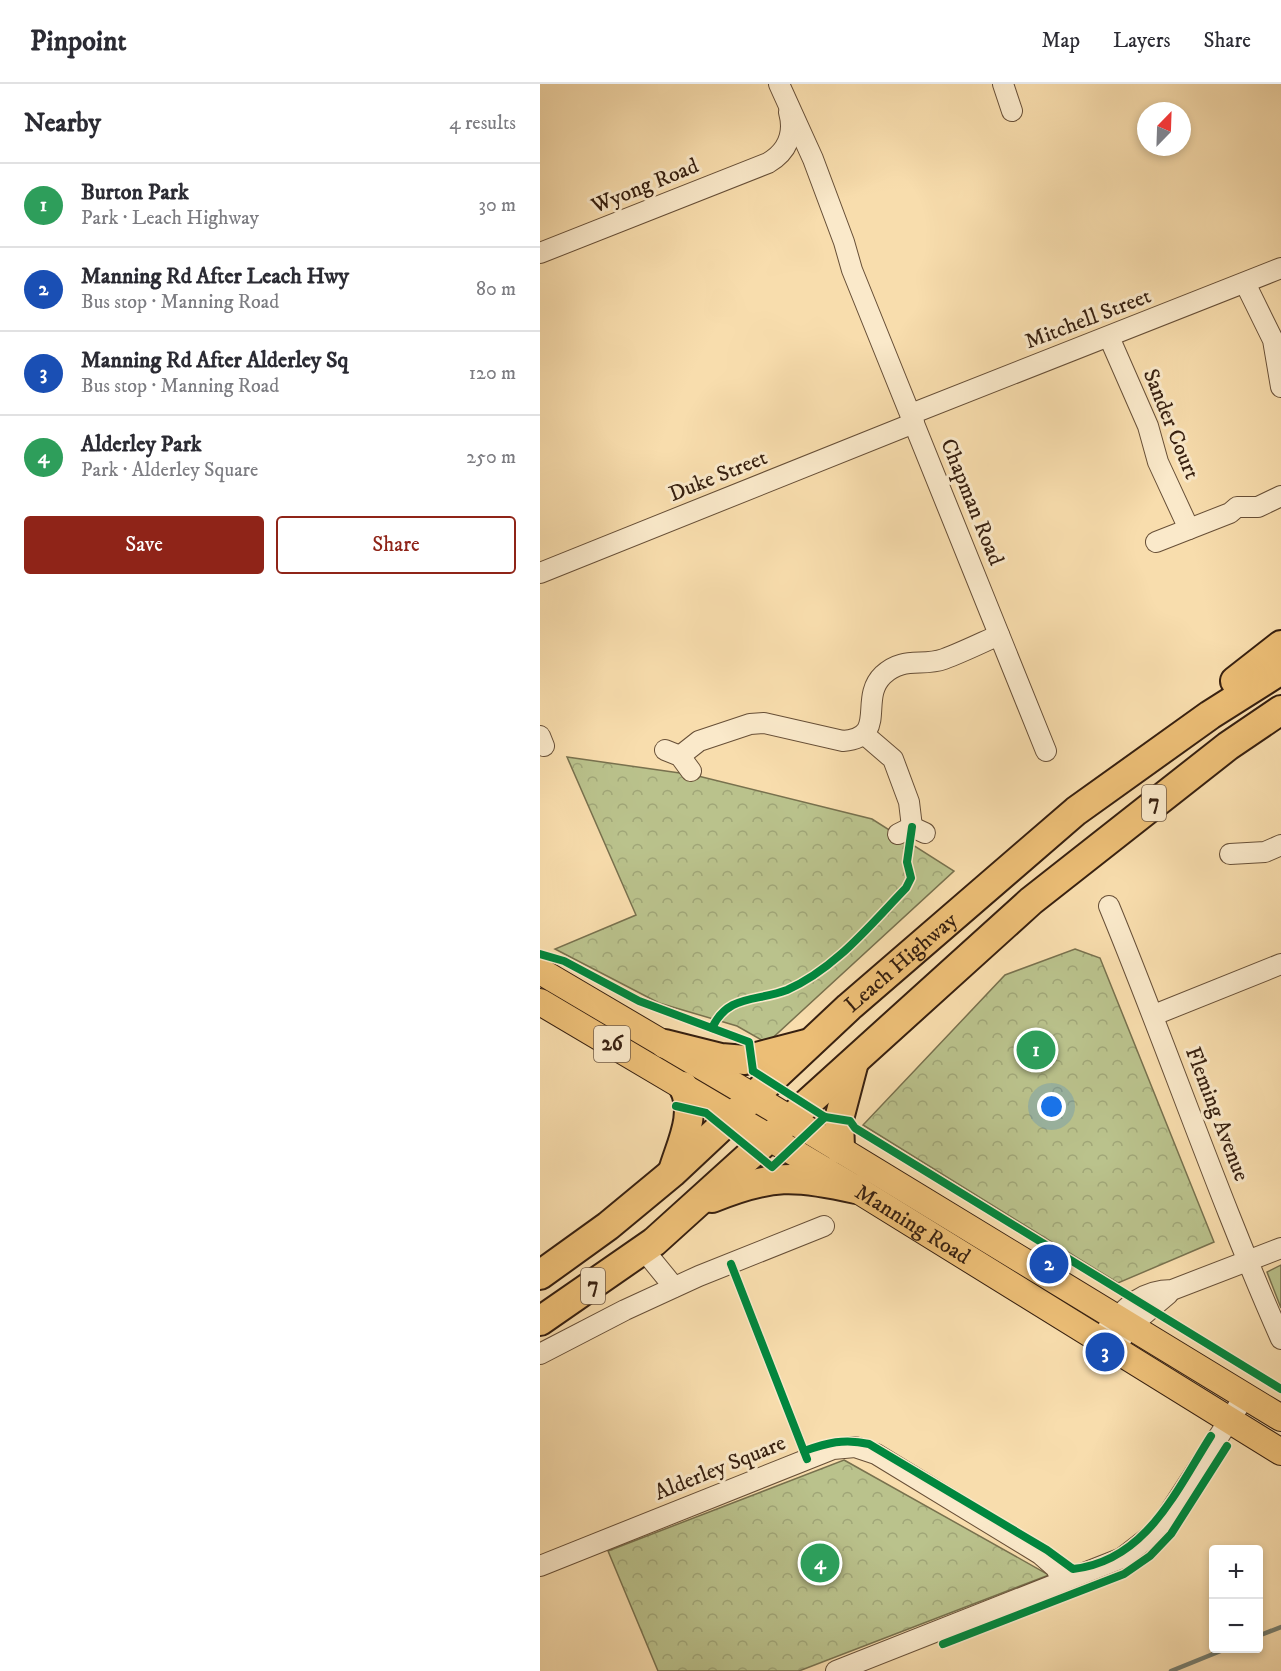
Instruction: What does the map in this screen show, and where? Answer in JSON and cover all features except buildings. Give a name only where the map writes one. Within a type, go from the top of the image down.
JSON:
[{"type":"highway","points":[[1076,812],[1281,645]]},
{"type":"highway","name":"Leach Highway","points":[[540,1275],[608,1226],[672,1173],[849,1006],[1076,812],[1210,715],[1281,670]]},
{"type":"highway","name":"Leach Highway","points":[[540,1321],[643,1249],[695,1205],[1031,901],[1228,746],[1281,710]]},
{"type":"highway","points":[[665,1044],[721,1058],[745,1060],[811,1043]]},
{"type":"highway","points":[[840,1149],[838,1134],[841,1102],[854,1060]]},
{"type":"highway","points":[[672,1173],[691,1110],[689,1097],[683,1086]]},
{"type":"highway","points":[[695,1205],[773,1178],[806,1178],[856,1189]]},
{"type":"main road","name":"Manning Road","points":[[540,971],[665,1044],[744,1106],[781,1129],[856,1189],[1281,1452]]},
{"type":"main road","name":"Manning Road","points":[[540,1002],[683,1086],[744,1106]]},
{"type":"main road","name":"Manning Road","points":[[781,1129],[840,1149],[1281,1418]]},
{"type":"street","points":[[1004,84],[1012,111]]},
{"type":"street","name":"Chapman Road","points":[[768,163],[783,151],[791,132],[782,92]]},
{"type":"street","name":"Chapman Road","points":[[782,92],[821,180],[852,270],[1047,751]]},
{"type":"street","name":"Wyong Road","points":[[540,253],[768,163]]},
{"type":"street","name":"Mitchell Street","points":[[913,418],[1281,268]]},
{"type":"street","points":[[1245,284],[1273,340],[1281,387]]},
{"type":"street","name":"Sander Court","points":[[1109,337],[1148,426],[1158,462],[1189,529]]},
{"type":"street","name":"Duke Street","points":[[540,573],[913,418]]},
{"type":"street","points":[[1156,542],[1230,513],[1237,507],[1258,507],[1281,496]]},
{"type":"street","points":[[679,759],[699,741],[750,724],[764,723],[843,741],[856,740],[865,735],[871,723],[871,699],[882,676],[903,663],[942,660],[999,635]]},
{"type":"street","points":[[865,735],[893,759],[909,802],[912,831]]},
{"type":"street","points":[[1230,854],[1265,852],[1281,845]]},
{"type":"street","name":"Fleming Avenue","points":[[1109,906],[1154,1015],[1247,1262],[1281,1339]]},
{"type":"street","points":[[1154,1015],[1281,964]]},
{"type":"street","points":[[540,1354],[674,1287],[824,1226]]},
{"type":"street","points":[[1107,1344],[1135,1300],[1155,1290],[1172,1290],[1281,1248]]},
{"type":"street","points":[[643,1249],[674,1287]]},
{"type":"street","points":[[836,1671],[1122,1558],[1158,1530],[1245,1396]]},
{"type":"street","name":"Alderley Square","points":[[540,1566],[833,1449],[855,1446],[876,1454],[1040,1554],[1056,1568],[1062,1581]]},
{"type":"green space","points":[[567,757],[694,775],[872,819],[954,871],[767,1043],[737,1026],[659,1003],[555,949],[636,915]]},
{"type":"green space","points":[[1075,949],[1100,958],[1214,1242],[1118,1283],[863,1125],[1005,975]]},
{"type":"green space","points":[[1281,1265],[1281,1308],[1267,1272]]},
{"type":"green space","points":[[844,1460],[1049,1575],[799,1671],[658,1671],[608,1551]]},
{"type":"waterway","points":[[1263,1634],[1281,1627]]},
{"type":"waterway","points":[[1171,1671],[1216,1653]]},
{"type":"cycle path","points":[[712,1028],[726,1009],[735,1004],[776,994],[804,981],[836,958],[865,931],[906,888],[911,878],[907,862],[912,827]]},
{"type":"cycle path","points":[[540,954],[564,961],[639,1001],[749,1042],[753,1071]]},
{"type":"cycle path","points":[[753,1071],[825,1117],[850,1121],[855,1128],[1281,1389]]},
{"type":"cycle path","points":[[676,1106],[706,1113],[772,1167],[825,1117]]},
{"type":"cycle path","points":[[731,1264],[807,1459]]},
{"type":"cycle path","points":[[804,1451],[836,1442],[852,1441],[869,1444],[1047,1550],[1073,1569],[1098,1563],[1120,1553],[1140,1538],[1171,1500],[1211,1436]]},
{"type":"cycle path","points":[[943,1644],[1124,1574],[1150,1556],[1171,1534],[1227,1446]]},
{"type":"place","name":"Burton Park","points":[[1036,1050]]},
{"type":"place","name":"Manning Rd After Leach Hwy","points":[[1049,1264]]},
{"type":"place","name":"Manning Rd After Alderley Sq","points":[[1105,1352]]},
{"type":"place","name":"Alderley Park","points":[[820,1563]]}]
